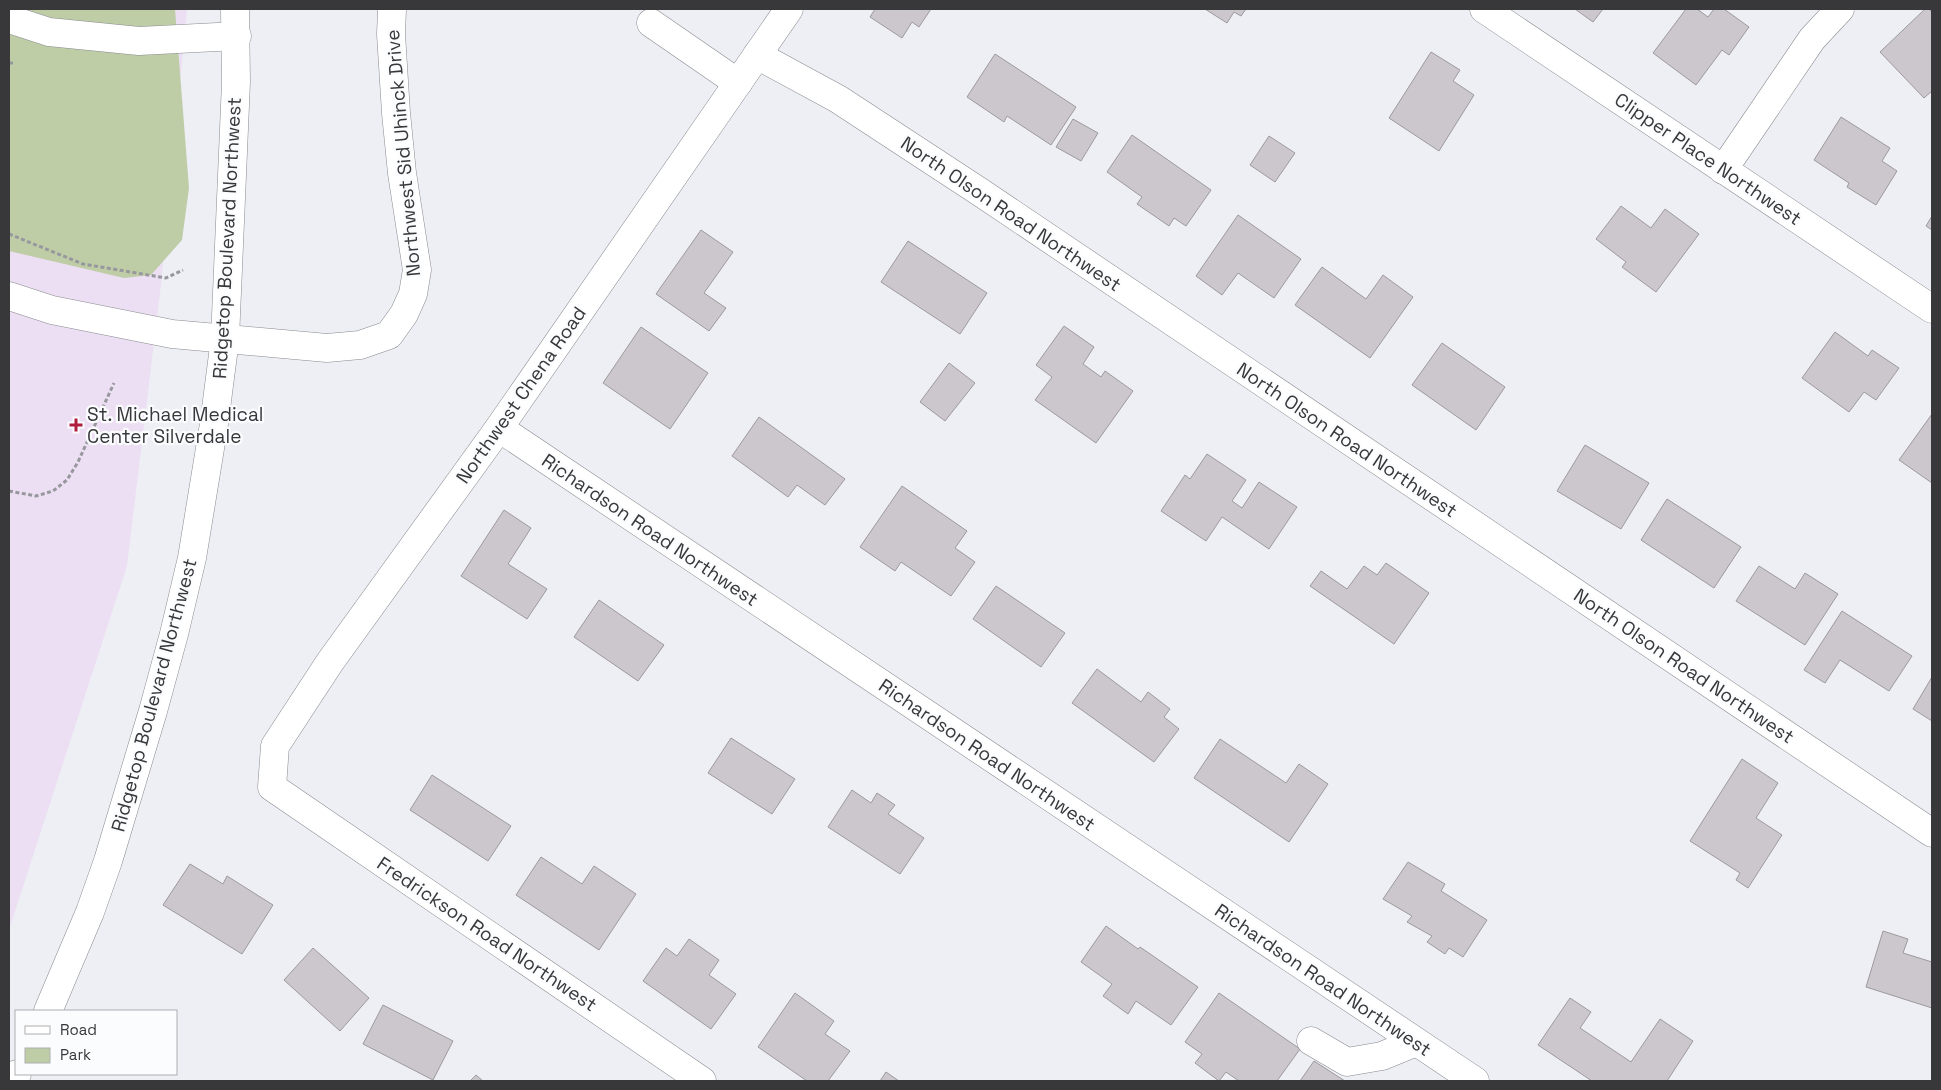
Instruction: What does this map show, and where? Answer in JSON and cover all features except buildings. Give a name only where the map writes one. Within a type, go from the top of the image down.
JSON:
[{"type":"street","name":"Ridgetop Boulevard Northwest","points":[[48,1010],[90,912],[108,861],[174,634],[194,548],[214,424],[225,339],[237,36],[235,9]]},
{"type":"street","name":"Northwest Sid Uhinck Drive","points":[[9,296],[52,310],[172,334],[327,348],[360,345],[389,335],[404,314],[413,294],[417,270],[402,173],[396,114],[391,34],[392,9]]},
{"type":"street","name":"Northwest Chena Road","points":[[272,787],[275,746],[330,662],[499,428],[789,9]]},
{"type":"street","name":"Clipper Place Northwest","points":[[1484,9],[1932,309]]},
{"type":"street","points":[[1723,170],[1812,39],[1840,9]]},
{"type":"street","points":[[9,19],[49,32],[139,41],[237,36]]},
{"type":"street","points":[[651,23],[738,83]]},
{"type":"street","name":"North Olson Road Northwest","points":[[757,56],[838,99],[972,187],[1932,833]]},
{"type":"street","name":"Richardson Road Northwest","points":[[499,428],[1475,1081]]},
{"type":"street","name":"Fredrickson Road Northwest","points":[[272,787],[702,1081]]},
{"type":"street","points":[[1311,1042],[1347,1062],[1382,1056],[1416,1042]]},
{"type":"path","points":[[9,63],[14,63]]},
{"type":"path","points":[[9,234],[83,264],[166,278],[183,270]]},
{"type":"path","points":[[9,491],[36,496],[53,491],[67,480],[78,462],[114,383]]},
{"type":"shaded area","name":"St. Michael Medical Center Silverdale","points":[[9,9],[187,9],[161,285],[127,566],[9,930]]},
{"type":"green space","points":[[9,9],[175,9],[189,188],[182,240],[151,275],[124,278],[9,251]]},
{"type":"place","name":"St. Michael Medical Center Silverdale","points":[[76,425]]}]
